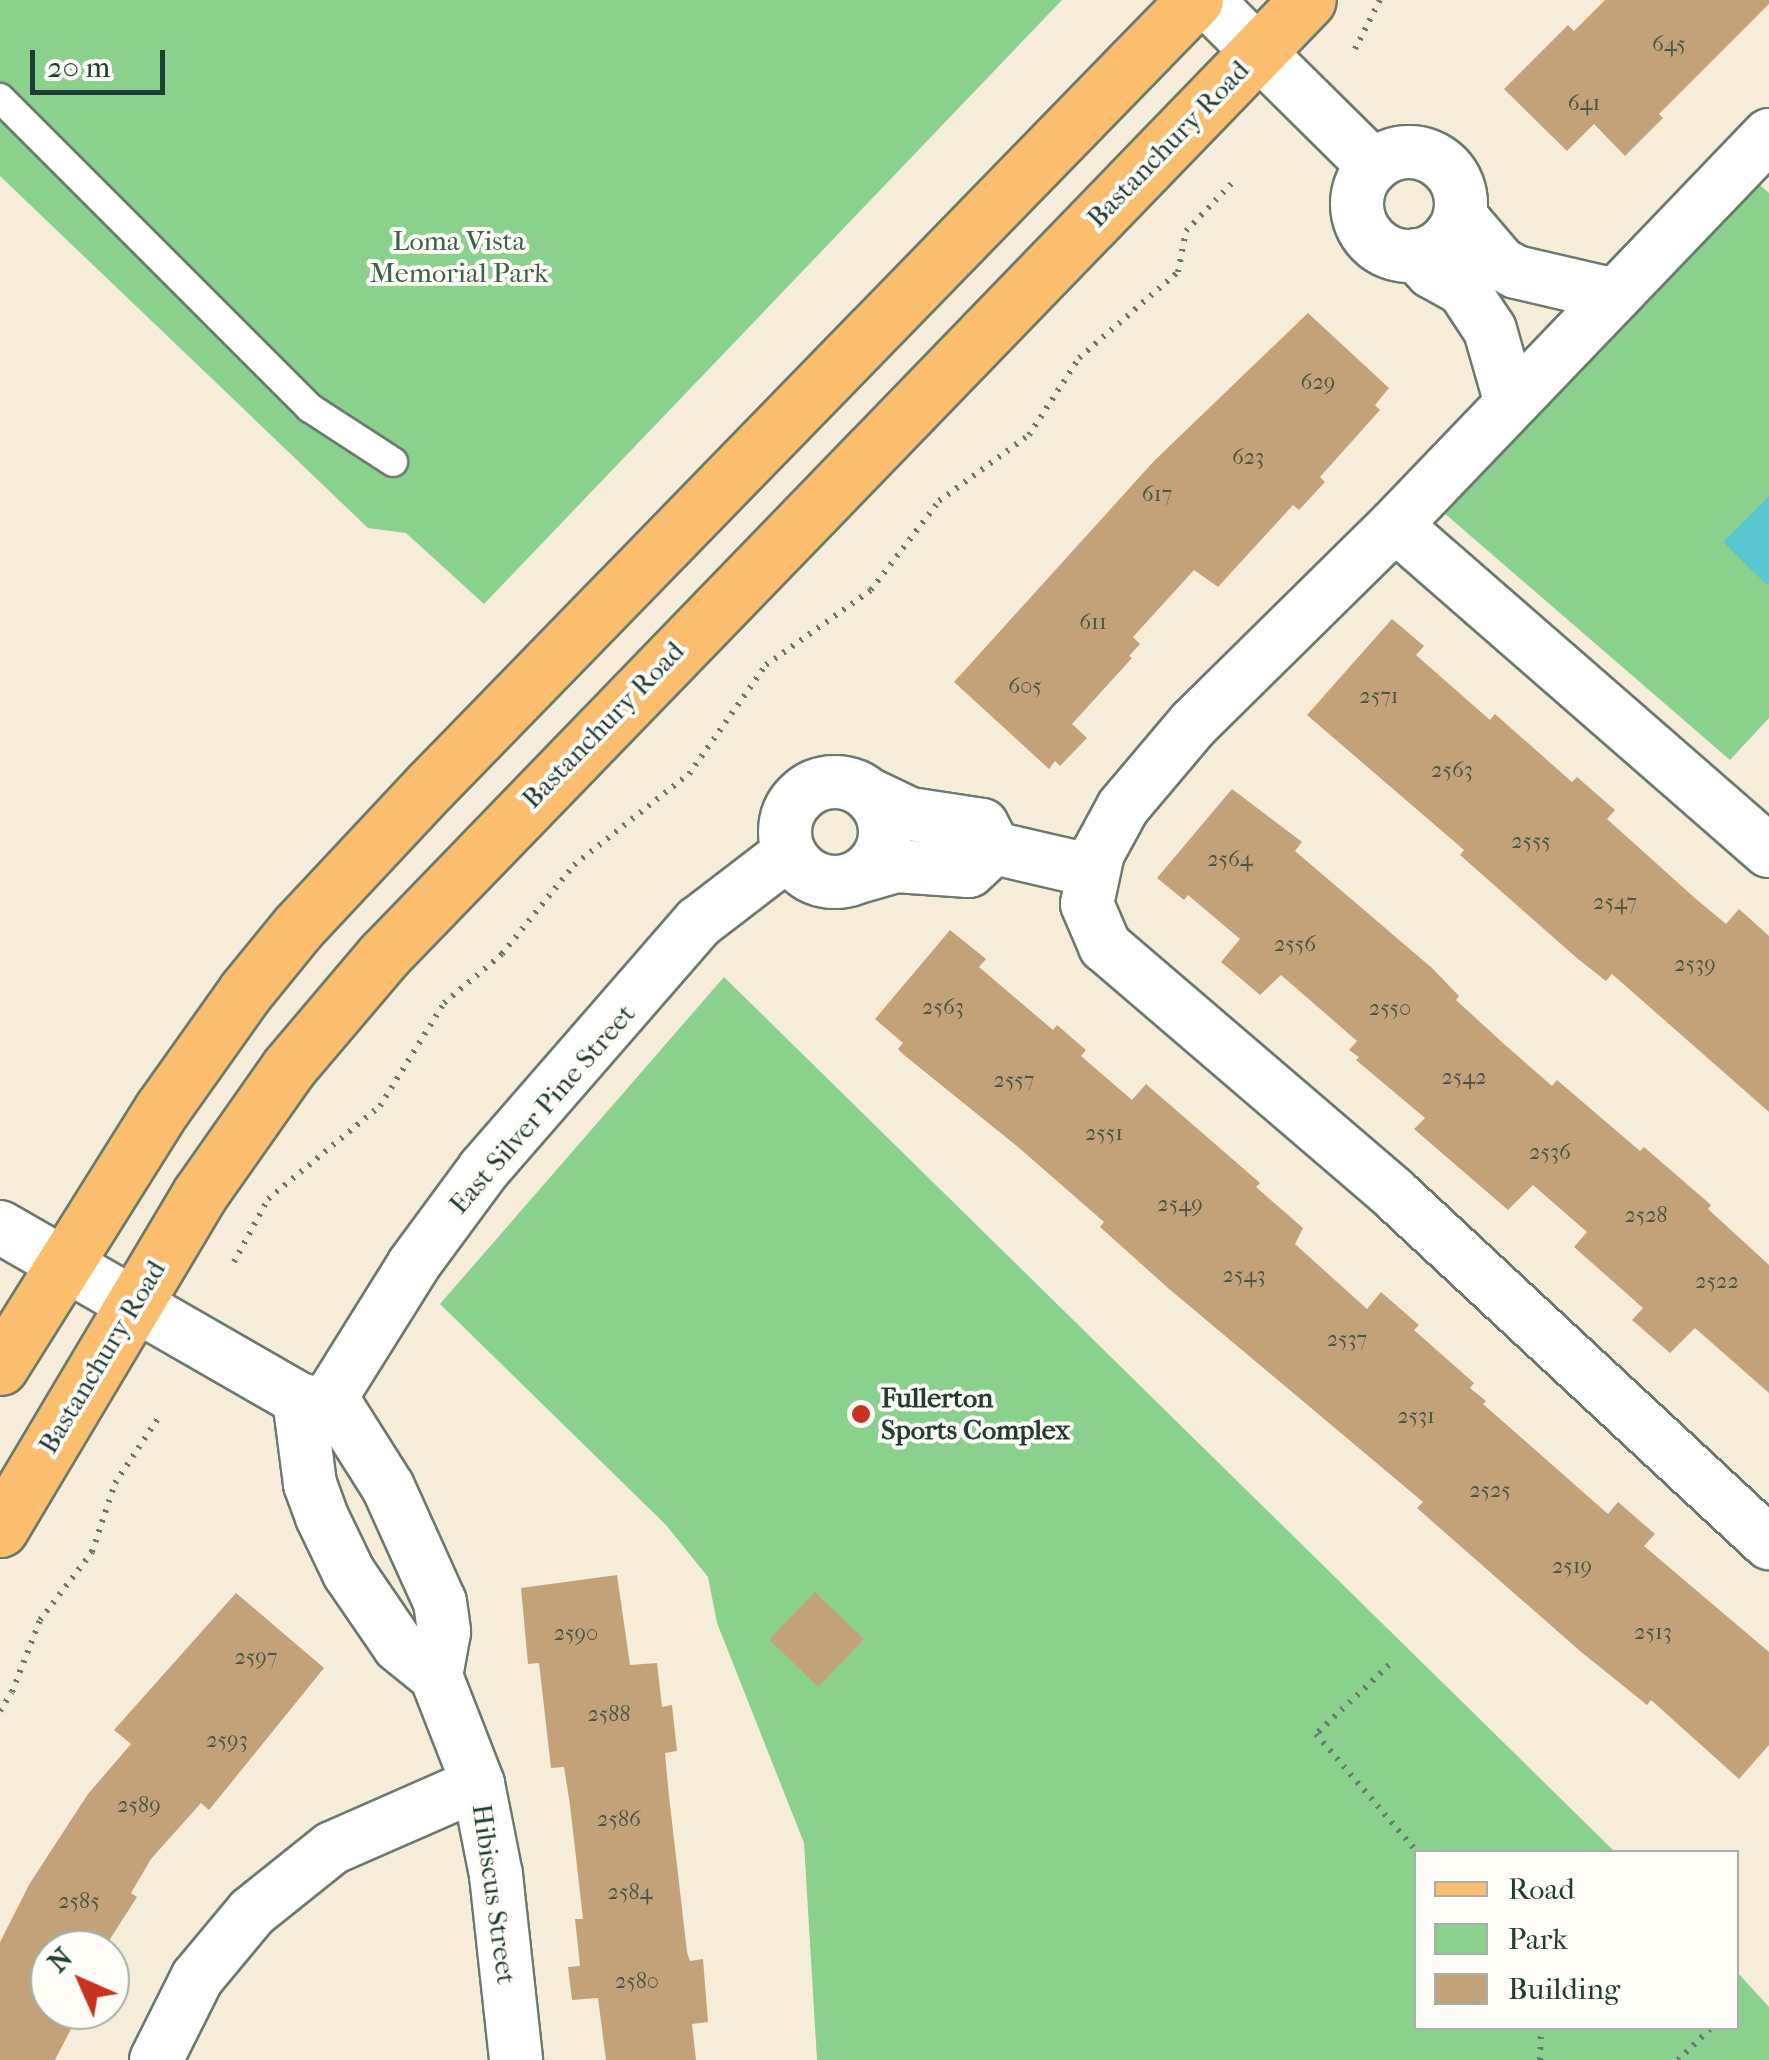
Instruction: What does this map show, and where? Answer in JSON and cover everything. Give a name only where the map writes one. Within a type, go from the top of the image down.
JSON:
[{"type":"main road","points":[[0,1368],[162,1109],[245,992],[298,928],[444,772],[1195,0]]},
{"type":"main road","name":"Bastanchury Road","points":[[0,1529],[199,1195],[289,1067],[385,954],[1308,0]]},
{"type":"street","points":[[1206,0],[1374,166]]},
{"type":"street","points":[[1765,146],[1394,526],[1194,723],[1122,807],[1093,871],[1087,904],[1105,946],[1393,1193],[1769,1543]]},
{"type":"street","points":[[1405,152],[1423,154],[1443,164],[1457,183],[1460,216],[1445,242],[1416,256],[1392,253],[1367,234],[1358,212],[1358,194],[1374,166],[1405,152]]},
{"type":"street","points":[[1460,216],[1501,264],[1516,272],[1616,295]]},
{"type":"street","points":[[1416,256],[1432,272],[1463,289],[1490,330],[1511,404]]},
{"type":"street","points":[[1394,526],[1769,852]]},
{"type":"street","points":[[994,848],[969,871],[896,866],[845,882],[813,878],[789,853],[788,816],[800,796],[814,786],[852,784],[910,814],[982,825],[994,848],[1093,871]]},
{"type":"street","points":[[858,877],[872,866],[886,832],[882,814],[870,795]]},
{"type":"street","name":"East Silver Pine Street","points":[[315,1398],[484,1169],[699,922],[789,853]]},
{"type":"street","points":[[0,1227],[131,1306],[315,1398]]},
{"type":"street","name":"Hibiscus Street","points":[[315,1398],[388,1487],[440,1602],[444,1632],[436,1676]]},
{"type":"street","name":"Hibiscus Street","points":[[315,1398],[310,1484],[350,1573],[399,1646],[436,1676],[478,1784],[496,1875],[516,2060]]},
{"type":"street","points":[[350,1573],[382,1574],[399,1566],[414,1543]]},
{"type":"street","points":[[156,2060],[197,1978],[252,1912],[332,1848],[478,1784]]},
{"type":"lane","points":[[0,98],[310,408],[392,462]]},
{"type":"path","points":[[1355,50],[1380,0]]},
{"type":"path","points":[[234,1262],[268,1198],[380,1106],[444,1003],[502,954],[574,866],[688,774],[766,665],[871,590],[939,502],[1029,435],[1079,358],[1178,272],[1186,231],[1232,182]]},
{"type":"path","points":[[0,1711],[12,1692],[40,1620],[92,1552],[115,1483],[161,1414]]},
{"type":"path","points":[[1389,1665],[1316,1734],[1415,1850]]},
{"type":"path","points":[[1540,2060],[1541,2030]]},
{"type":"path","points":[[1678,2060],[1709,2030]]},
{"type":"green space","name":"Loma Vista Memorial Park","points":[[0,0],[1062,0],[484,604],[406,533],[368,528],[0,176]]},
{"type":"green space","points":[[1752,178],[1769,193],[1769,718],[1730,760],[1443,512]]},
{"type":"green space","name":"Fullerton Sports Complex","points":[[724,977],[1613,1850],[1414,1850],[1414,2030],[1739,2030],[1739,1974],[1769,2007],[1769,2060],[817,2060],[804,1843],[717,1623],[708,1577],[666,1525],[440,1304]]},
{"type":"water","points":[[1769,496],[1769,582],[1767,585],[1723,542]]},
{"type":"building","points":[[1605,0],[1769,0],[1769,4],[1659,114],[1663,118],[1625,156],[1594,124],[1567,151],[1504,89],[1568,25],[1574,31]]},
{"type":"building","points":[[1308,313],[1389,388],[1375,405],[1380,410],[1320,477],[1325,482],[1299,510],[1293,505],[1218,587],[1194,570],[1133,637],[1140,644],[1129,656],[1132,658],[1072,724],[1087,738],[1060,766],[1055,761],[1049,769],[954,682],[1154,461]]},
{"type":"building","points":[[1392,619],[1424,646],[1416,655],[1490,720],[1495,714],[1572,782],[1577,777],[1615,810],[1607,819],[1696,899],[1726,924],[1739,909],[1769,936],[1769,1112],[1612,974],[1606,981],[1578,959],[1460,855],[1464,850],[1307,715]]},
{"type":"building","points":[[1232,789],[1302,842],[1295,851],[1432,968],[1459,996],[1456,1000],[1503,1043],[1552,1086],[1557,1080],[1640,1151],[1644,1147],[1711,1205],[1708,1209],[1769,1265],[1769,1393],[1695,1328],[1670,1353],[1632,1320],[1643,1308],[1574,1247],[1587,1232],[1533,1185],[1508,1210],[1414,1129],[1425,1118],[1356,1060],[1359,1057],[1349,1050],[1357,1041],[1281,975],[1260,995],[1221,962],[1240,939],[1188,895],[1184,900],[1157,878]]},
{"type":"building","points":[[950,930],[986,959],[979,967],[1053,1030],[1057,1025],[1086,1050],[1081,1056],[1132,1100],[1146,1084],[1260,1183],[1256,1187],[1303,1228],[1295,1244],[1367,1309],[1381,1292],[1419,1325],[1414,1330],[1474,1383],[1470,1388],[1486,1401],[1483,1404],[1608,1514],[1618,1502],[1655,1534],[1644,1546],[1769,1652],[1769,1745],[1739,1779],[1651,1700],[1647,1705],[1580,1651],[1417,1508],[1423,1502],[1168,1288],[1100,1227],[1104,1222],[898,1049],[903,1043],[875,1019]]},
{"type":"building","points":[[617,1575],[630,1665],[657,1663],[662,1707],[672,1705],[677,1751],[665,1753],[669,1796],[687,1952],[690,1961],[703,1959],[708,2022],[692,2024],[696,2060],[606,2060],[598,1998],[572,2000],[568,1967],[580,1966],[575,1919],[583,1919],[570,1805],[564,1767],[551,1768],[539,1663],[528,1664],[521,1588]]},
{"type":"building","points":[[815,1592],[864,1639],[818,1687],[769,1639]]},
{"type":"building","points":[[236,1593],[324,1668],[209,1810],[201,1803],[151,1859],[131,1893],[137,1897],[116,1930],[30,1930],[30,2030],[70,2030],[55,2060],[0,2060],[0,1942],[30,1883],[88,1794],[131,1744],[114,1730]]},
{"type":"place","name":"Fullerton Sports Complex","points":[[861,1414]]}]
